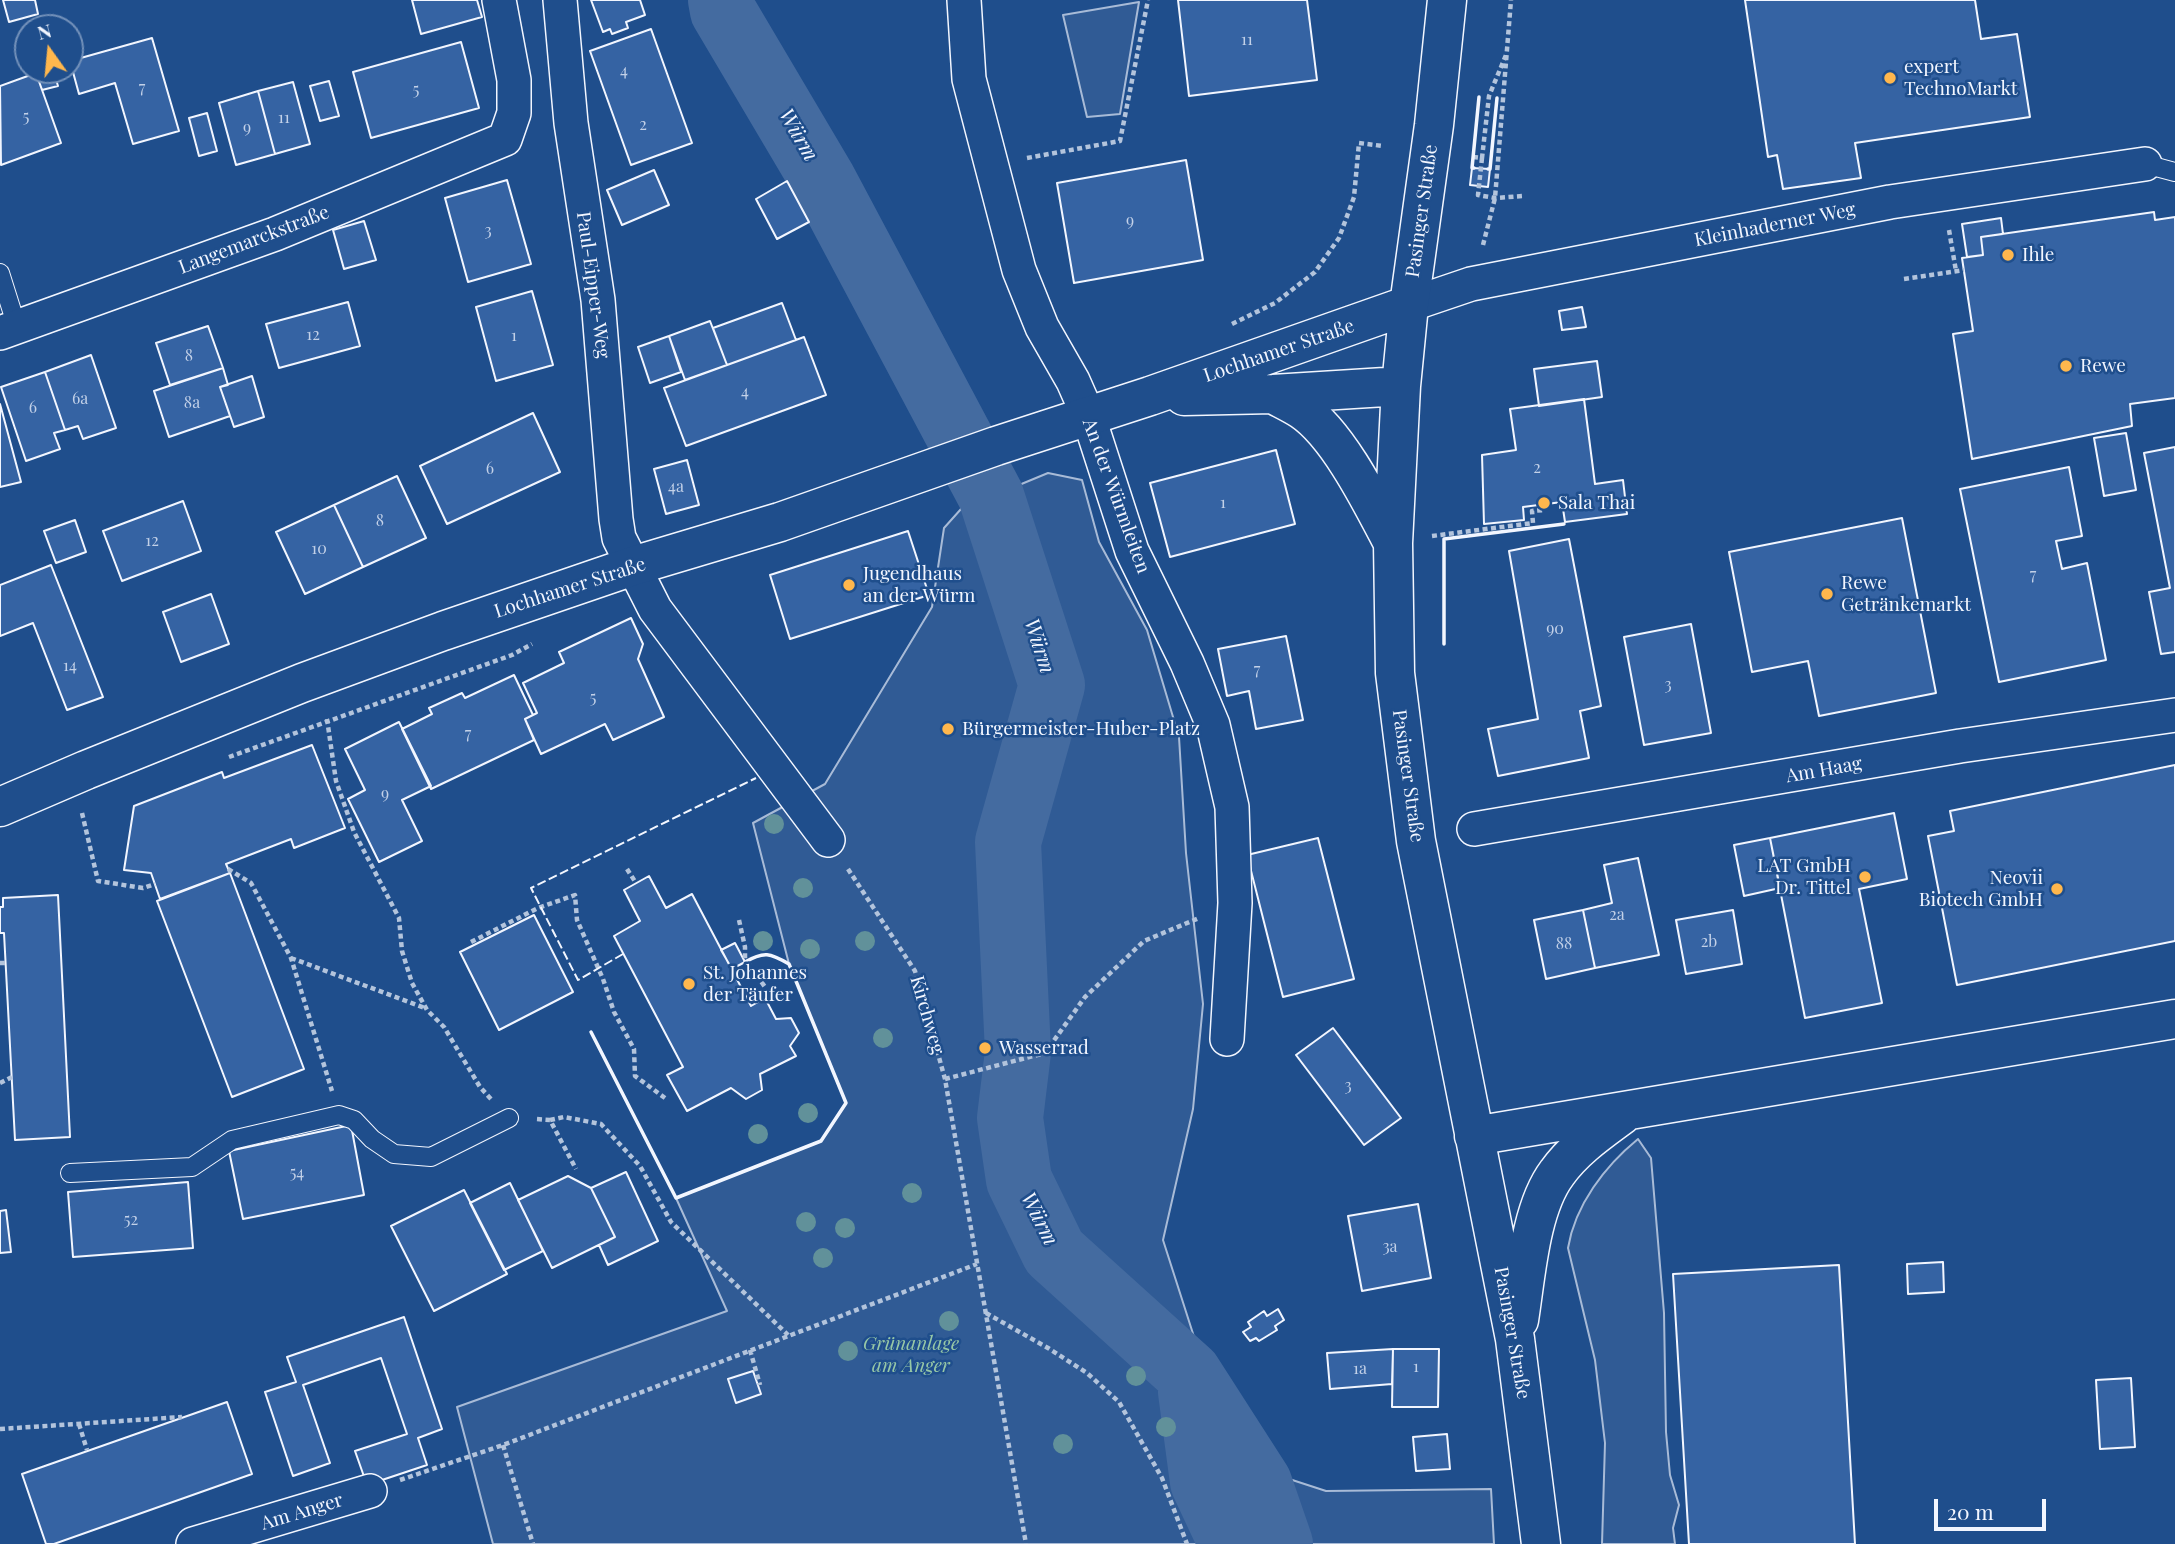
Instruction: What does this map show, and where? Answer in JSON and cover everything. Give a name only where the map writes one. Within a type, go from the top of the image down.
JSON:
[{"type":"main road","name":"Pasinger Straße","points":[[1447,0],[1401,386],[1393,548],[1395,674],[1416,841],[1515,1339],[1541,1544]]},
{"type":"main road","name":"Lochhamer Straße","points":[[0,807],[73,775],[443,631],[633,566],[780,522],[1409,305]]},
{"type":"main road","name":"Lochhamer Straße","points":[[1150,396],[1273,394],[1401,386]]},
{"type":"main road","points":[[1273,394],[1303,411],[1323,430],[1359,479],[1393,548]]},
{"type":"main road","points":[[1474,1136],[2175,1019]]},
{"type":"main road","points":[[1515,1339],[1536,1219],[1547,1191],[1556,1174],[1581,1145],[1626,1112]]},
{"type":"street","name":"Langemarckstraße","points":[[8,330],[275,234],[505,139],[514,113],[514,80],[499,0]]},
{"type":"street","name":"Paul-Eipper-Weg","points":[[560,0],[571,123],[598,300],[616,519],[619,538],[633,566]]},
{"type":"street","name":"An der Würmleiten","points":[[964,0],[969,79],[1020,270],[1042,327],[1073,381],[1088,415],[1132,551],[1187,663],[1213,725],[1232,807],[1235,903],[1227,1039]]},
{"type":"street","name":"Kleinhaderner Weg","points":[[1409,305],[1471,285],[1890,202],[2160,168]]},
{"type":"street","points":[[633,566],[655,609],[828,840]]},
{"type":"street","name":"Am Haag","points":[[1474,830],[1960,746],[2175,715]]},
{"type":"street","name":"Am Anger","points":[[193,1544],[370,1491]]},
{"type":"lane","points":[[0,273],[8,330]]},
{"type":"lane","points":[[70,1173],[192,1167],[232,1140],[339,1115],[355,1120],[372,1139],[394,1154],[431,1157],[509,1118]]},
{"type":"path","points":[[991,165],[1120,141],[1149,0]]},
{"type":"path","points":[[1494,211],[1511,0]]},
{"type":"path","points":[[1507,51],[1489,96],[1478,195],[1495,198],[1524,196]]},
{"type":"path","points":[[1229,325],[1275,303],[1315,272],[1339,238],[1354,197],[1359,143],[1383,146]]},
{"type":"path","points":[[1473,158],[1482,158]]},
{"type":"path","points":[[1904,279],[1964,270]]},
{"type":"path","points":[[1393,548],[1436,534],[1533,523],[1532,511],[1544,510],[1544,505]]},
{"type":"path","points":[[223,759],[512,655],[534,643]]},
{"type":"path","points":[[320,677],[336,781],[354,832],[399,918],[402,951],[412,983],[426,1008],[444,1027],[480,1087],[509,1118],[550,1120],[564,1116],[601,1124],[640,1166],[671,1222],[788,1335]]},
{"type":"path","points":[[73,775],[98,881],[143,888],[155,884]]},
{"type":"path","name":"Kirchweg","points":[[828,840],[890,929],[915,971],[944,1079],[1026,1544]]},
{"type":"path","points":[[228,869],[251,883],[291,958],[339,1115]]},
{"type":"path","points":[[627,869],[636,883]]},
{"type":"path","points":[[471,942],[538,908],[575,895],[577,920],[603,979],[614,1012],[634,1049],[635,1076],[665,1098]]},
{"type":"path","points":[[944,1079],[1045,1053],[1085,997],[1144,941],[1235,903]]},
{"type":"path","points":[[739,920],[746,959],[765,987]]},
{"type":"path","points":[[291,958],[426,1008]]},
{"type":"path","points":[[0,1083],[12,1077]]},
{"type":"path","points":[[550,1120],[576,1169]]},
{"type":"path","points":[[429,1470],[503,1445],[977,1264]]},
{"type":"path","points":[[985,1313],[1087,1373],[1119,1402],[1162,1478],[1187,1544]]},
{"type":"path","points":[[750,1350],[760,1385]]},
{"type":"path","points":[[0,1429],[182,1417]]},
{"type":"path","points":[[79,1424],[87,1450]]},
{"type":"path","points":[[503,1445],[533,1544]]},
{"type":"green space","points":[[1139,2],[1120,114],[1087,117],[1063,15]]},
{"type":"green space","name":"Grünanlage am Anger","points":[[1048,473],[1082,480],[1099,542],[1147,630],[1179,737],[1186,853],[1203,1004],[1193,1109],[1163,1240],[1196,1343],[1280,1476],[1326,1491],[1491,1489],[1494,1544],[493,1544],[457,1407],[727,1311],[676,1198],[821,1141],[846,1103],[789,964],[753,823],[825,784],[932,607],[944,528],[961,509]]},
{"type":"green space","points":[[1638,1139],[1651,1158],[1664,1313],[1666,1432],[1670,1475],[1679,1505],[1673,1528],[1675,1544],[1602,1544],[1605,1443],[1595,1360],[1568,1248],[1577,1217],[1593,1188],[1614,1161]]},
{"type":"building","points":[[3,0],[35,0],[38,14],[14,14],[14,21],[9,22]]},
{"type":"building","points":[[412,0],[477,0],[482,17],[421,34]]},
{"type":"building","points":[[591,0],[640,0],[645,15],[626,22],[628,28],[612,34],[610,29],[603,32]]},
{"type":"building","points":[[1178,0],[1307,0],[1317,80],[1189,96]]},
{"type":"building","name":"expert TechnoMarkt","points":[[1745,0],[1975,0],[1981,39],[2017,34],[2030,117],[1855,143],[1861,178],[1783,189],[1777,155],[1768,157]]},
{"type":"building","points":[[651,29],[692,143],[631,165],[590,51]]},
{"type":"building","points":[[152,38],[179,131],[133,144],[115,83],[79,94],[76,84],[84,84],[84,57]]},
{"type":"building","points":[[461,42],[479,108],[371,138],[353,72]]},
{"type":"building","points":[[14,81],[14,84],[40,84],[61,143],[1,165],[0,86]]},
{"type":"building","points":[[329,81],[339,116],[320,121],[310,86]]},
{"type":"building","points":[[293,82],[310,144],[275,154],[258,91]]},
{"type":"building","points":[[40,84],[57,84],[58,86],[42,90]]},
{"type":"building","points":[[258,91],[275,154],[236,165],[219,103]]},
{"type":"building","points":[[207,113],[217,151],[199,156],[189,118]]},
{"type":"building","points":[[1186,160],[1203,260],[1074,283],[1057,183]]},
{"type":"building","points":[[1472,168],[1490,169],[1488,187],[1470,185]]},
{"type":"building","points":[[654,170],[669,205],[622,225],[607,190]]},
{"type":"building","points":[[507,180],[531,264],[468,282],[445,198]]},
{"type":"building","points":[[787,181],[809,222],[777,239],[756,199]]},
{"type":"building","name":"Rewe","points":[[2154,212],[2155,220],[2175,217],[2175,398],[2130,404],[2132,426],[1972,459],[1953,334],[1973,331],[1962,258],[1983,255],[1981,237]]},
{"type":"building","points":[[2001,218],[2003,234],[1981,237],[1983,255],[1967,257],[1962,224]]},
{"type":"building","points":[[364,221],[376,260],[344,269],[333,230]]},
{"type":"building","points":[[532,291],[553,365],[496,381],[476,307]]},
{"type":"building","points":[[348,302],[360,346],[279,368],[266,324]]},
{"type":"building","points":[[782,303],[796,340],[727,365],[713,328]]},
{"type":"building","points":[[1582,307],[1586,327],[1562,330],[1559,311]]},
{"type":"building","points":[[710,321],[727,365],[685,380],[669,336]]},
{"type":"building","points":[[208,326],[223,368],[170,385],[156,343]]},
{"type":"building","points":[[669,336],[681,372],[650,383],[638,347]]},
{"type":"building","points":[[804,337],[826,395],[686,446],[664,388]]},
{"type":"building","points":[[91,355],[116,428],[83,439],[78,426],[65,430],[45,372]]},
{"type":"building","points":[[1597,361],[1602,397],[1539,406],[1534,369]]},
{"type":"building","points":[[223,368],[228,385],[220,387],[230,416],[169,437],[154,391]]},
{"type":"building","points":[[45,372],[65,430],[54,433],[60,449],[26,461],[1,387]]},
{"type":"building","points":[[252,376],[264,417],[234,427],[220,387]]},
{"type":"building","points":[[1584,399],[1595,484],[1623,480],[1627,514],[1565,522],[1562,502],[1523,507],[1524,520],[1484,524],[1482,455],[1516,450],[1510,409]]},
{"type":"building","points":[[0,404],[21,482],[0,487]]},
{"type":"building","points":[[533,413],[560,472],[447,524],[420,466]]},
{"type":"building","points":[[2126,433],[2136,490],[2104,496],[2094,438]]},
{"type":"building","points":[[2175,447],[2175,652],[2161,654],[2149,592],[2170,588],[2144,453]]},
{"type":"building","points":[[1276,450],[1295,524],[1170,557],[1150,483]]},
{"type":"building","points":[[687,460],[699,505],[666,514],[654,469]]},
{"type":"building","points":[[2069,467],[2082,536],[2056,541],[2062,569],[2087,563],[2106,660],[1999,682],[1960,489]]},
{"type":"building","points":[[397,476],[426,538],[363,567],[334,505]]},
{"type":"building","points":[[183,501],[201,551],[122,581],[103,531]]},
{"type":"building","points":[[334,505],[363,567],[305,594],[276,532]]},
{"type":"building","name":"Rewe Getränkemarkt","points":[[1902,518],[1936,693],[1819,716],[1808,661],[1752,672],[1729,552]]},
{"type":"building","points":[[75,520],[86,552],[56,563],[44,531]]},
{"type":"building","name":"Jugendhaus an der Würm","points":[[908,531],[929,595],[790,639],[770,575]]},
{"type":"building","points":[[1569,539],[1601,706],[1580,711],[1589,758],[1498,776],[1488,729],[1538,719],[1509,551]]},
{"type":"building","points":[[51,565],[103,697],[67,710],[33,623],[0,636],[0,585]]},
{"type":"building","points":[[211,594],[229,644],[181,662],[163,612]]},
{"type":"building","points":[[631,618],[643,644],[638,659],[664,717],[613,740],[605,724],[541,754],[525,719],[537,713],[523,683],[564,663],[559,652]]},
{"type":"building","points":[[1691,624],[1711,733],[1644,745],[1624,637]]},
{"type":"building","points":[[1286,636],[1303,720],[1256,729],[1249,691],[1227,696],[1218,649]]},
{"type":"building","points":[[514,675],[533,715],[525,719],[534,740],[431,789],[402,729],[432,714],[429,708],[462,693],[465,698]]},
{"type":"building","points":[[399,722],[431,786],[402,800],[422,841],[379,862],[348,799],[365,790],[345,749]]},
{"type":"building","points":[[312,745],[345,828],[294,848],[291,839],[226,864],[230,873],[160,899],[151,873],[124,870],[134,806],[222,772],[224,778]]},
{"type":"building","name":"Neovii Biotech GmbH","points":[[2175,765],[2175,941],[1957,985],[1928,836],[1954,831],[1950,811]]},
{"type":"building","points":[[1894,813],[1907,879],[1859,889],[1882,1003],[1805,1018],[1770,838]]},
{"type":"building","points":[[1318,838],[1354,979],[1283,997],[1247,855]]},
{"type":"building","points":[[1770,838],[1780,888],[1744,896],[1734,845]]},
{"type":"building","points":[[1638,858],[1659,955],[1595,968],[1583,910],[1612,903],[1604,865]]},
{"type":"building","points":[[230,873],[304,1069],[232,1097],[157,901]]},
{"type":"building","name":"St. Johannes der Täufer","points":[[649,876],[666,908],[692,894],[751,1006],[765,998],[776,1019],[791,1018],[799,1033],[790,1046],[796,1056],[760,1074],[762,1090],[746,1099],[731,1088],[687,1111],[667,1075],[683,1067],[614,936],[640,921],[624,890]]},
{"type":"building","points":[[58,895],[70,1137],[15,1140],[4,933],[0,933],[0,907],[3,907],[3,898]]},
{"type":"building","points":[[1583,910],[1595,968],[1546,979],[1534,920]]},
{"type":"building","points":[[1733,910],[1742,964],[1686,974],[1676,920]]},
{"type":"building","points":[[534,915],[573,992],[499,1030],[460,952]]},
{"type":"building","points":[[735,943],[745,962],[732,969],[721,950]]},
{"type":"building","points":[[1333,1028],[1401,1118],[1364,1145],[1296,1055]]},
{"type":"building","points":[[351,1125],[364,1195],[243,1219],[229,1151]]},
{"type":"building","points":[[626,1172],[658,1241],[608,1265],[599,1245],[615,1237],[591,1188]]},
{"type":"building","points":[[568,1176],[591,1188],[615,1237],[552,1268],[518,1200]]},
{"type":"building","points":[[188,1182],[193,1248],[73,1257],[68,1192]]},
{"type":"building","points":[[510,1183],[543,1251],[504,1270],[470,1203]]},
{"type":"building","points":[[464,1190],[507,1274],[434,1311],[391,1226]]},
{"type":"building","points":[[1418,1204],[1431,1278],[1362,1291],[1348,1216]]},
{"type":"building","points":[[6,1210],[11,1252],[0,1253],[0,1211]]},
{"type":"building","points":[[1943,1262],[1944,1292],[1908,1294],[1907,1264]]},
{"type":"building","points":[[1839,1265],[1855,1544],[1689,1544],[1673,1274]]},
{"type":"building","points":[[1278,1309],[1284,1320],[1275,1326],[1277,1330],[1259,1341],[1256,1338],[1250,1341],[1243,1332],[1251,1327],[1248,1322],[1264,1311],[1267,1316]]},
{"type":"building","points":[[404,1317],[442,1429],[418,1438],[427,1465],[367,1485],[355,1451],[407,1434],[381,1358],[303,1385],[330,1463],[293,1476],[265,1392],[296,1382],[287,1357]]},
{"type":"building","points":[[1393,1349],[1392,1384],[1330,1389],[1327,1353]]},
{"type":"building","points":[[1393,1349],[1439,1349],[1438,1407],[1392,1407]]},
{"type":"building","points":[[753,1371],[761,1394],[736,1403],[728,1379]]},
{"type":"building","points":[[2131,1378],[2135,1447],[2100,1449],[2096,1380]]},
{"type":"building","points":[[227,1402],[252,1474],[54,1544],[46,1544],[22,1474]]},
{"type":"building","points":[[1447,1434],[1450,1469],[1416,1471],[1413,1437]]},
{"type":"waterway","name":"Würm","points":[[721,0],[723,11],[823,180],[991,496],[1052,685],[1008,842],[1018,1052],[1010,1118],[1019,1180],[1054,1252],[1189,1374],[1259,1483],[1280,1544]]},
{"type":"waterway","name":"Würm","points":[[1191,1392],[1203,1482],[1232,1544]]},
{"type":"fence","points":[[623,954],[578,980],[531,888],[756,778]]},
{"type":"wall","points":[[1474,168],[1479,97]]},
{"type":"wall","points":[[1488,169],[1497,98]]},
{"type":"wall","points":[[1444,644],[1444,539],[1564,524]]},
{"type":"wall","points":[[591,1032],[676,1198],[821,1141],[846,1103],[789,964],[767,955],[745,962]]},
{"type":"place","name":"expert TechnoMarkt","points":[[1890,78]]},
{"type":"place","name":"Ihle","points":[[2008,255]]},
{"type":"place","name":"Rewe","points":[[2066,366]]},
{"type":"place","name":"Sala Thai","points":[[1544,503]]},
{"type":"place","name":"Jugendhaus an der Würm","points":[[849,585]]},
{"type":"place","name":"Rewe Getränkemarkt","points":[[1827,594]]},
{"type":"place","name":"Bürgermeister-Huber-Platz","points":[[948,729]]},
{"type":"place","name":"LAT GmbH Dr. Tittel","points":[[1865,877]]},
{"type":"place","name":"Neovii Biotech GmbH","points":[[2057,889]]},
{"type":"place","name":"St. Johannes der Täufer","points":[[689,984]]},
{"type":"place","name":"Wasserrad","points":[[985,1048]]}]
